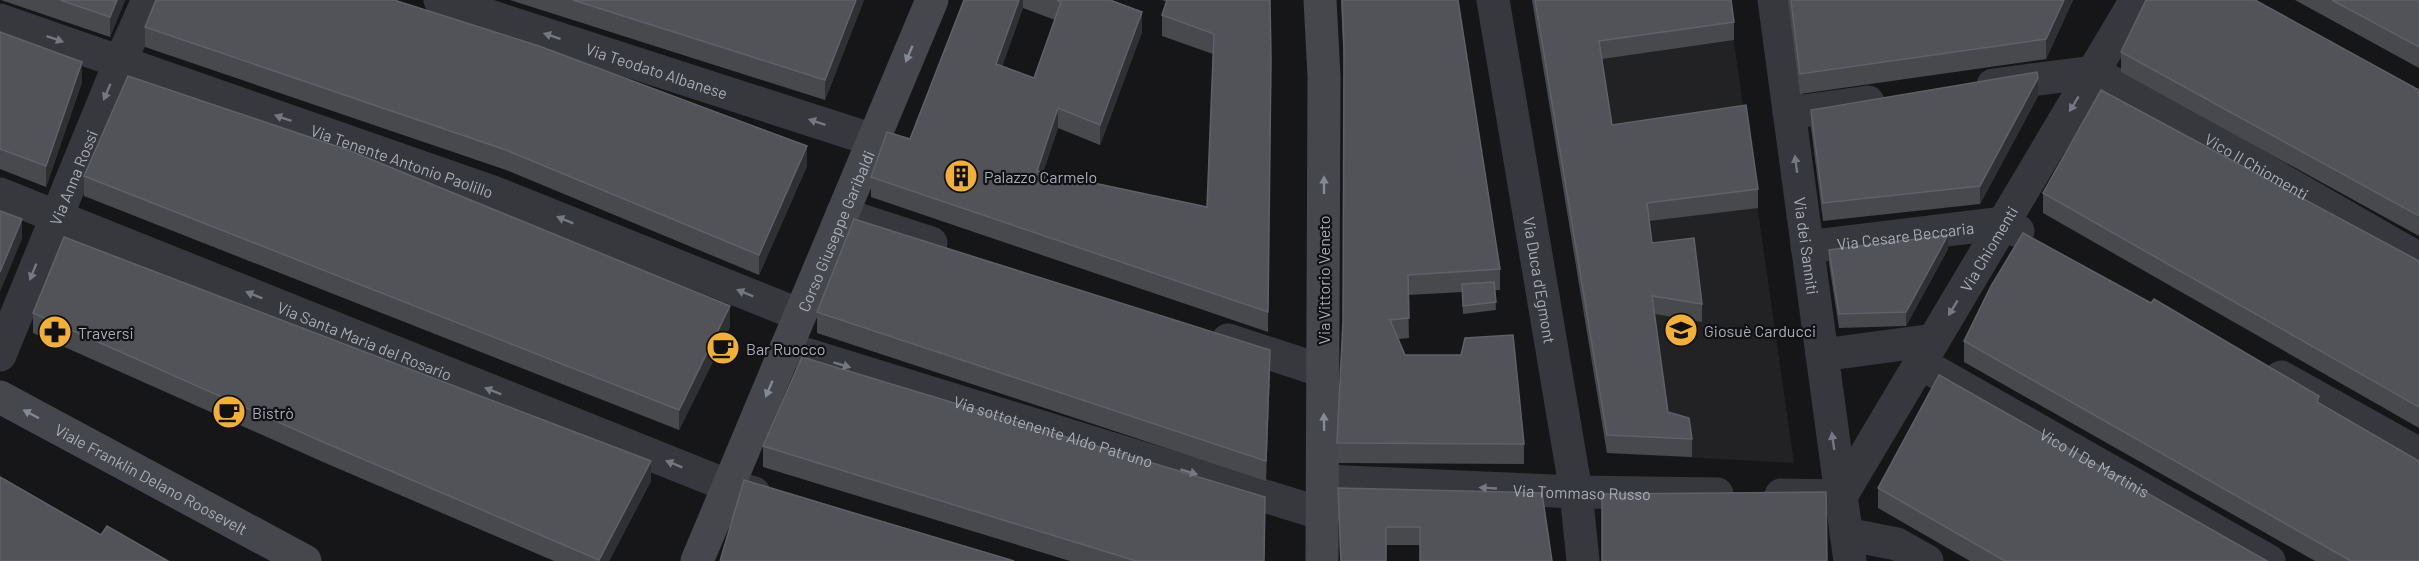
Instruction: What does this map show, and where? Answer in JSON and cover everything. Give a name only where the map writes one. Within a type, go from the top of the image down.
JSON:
[{"type":"street","name":"Via Anna Rossi","points":[[0,355],[120,62],[148,0]]},
{"type":"street","name":"Via Teodato Albanese","points":[[440,0],[873,140]]},
{"type":"street","name":"Corso Giuseppe Garibaldi","points":[[697,561],[932,0]]},
{"type":"street","name":"Via Vittorio Veneto","points":[[1320,0],[1324,76],[1322,561]]},
{"type":"street","name":"Via Duca d'Egmont","points":[[1493,0],[1576,492],[1583,561]]},
{"type":"street","name":"Via dei Sanniti","points":[[1774,0],[1848,548]]},
{"type":"street","name":"Via Chiomenti","points":[[1841,496],[2136,0]]},
{"type":"street","name":"Via Tenente Antonio Paolillo","points":[[0,20],[493,192],[800,315]]},
{"type":"street","points":[[1965,89],[2094,72]]},
{"type":"street","name":"Vico II Chiomenti","points":[[2094,72],[2419,259]]},
{"type":"street","points":[[1789,113],[1894,99]]},
{"type":"street","name":"Via Santa Maria del Rosario","points":[[0,194],[729,486],[785,502]]},
{"type":"street","points":[[842,214],[954,251]]},
{"type":"street","points":[[2004,223],[2045,246]]},
{"type":"street","name":"Via Cesare Beccaria","points":[[1808,247],[2004,223]]},
{"type":"street","points":[[1200,331],[1323,371]]},
{"type":"street","name":"Via sottotenente Aldo Patruno","points":[[786,348],[1323,514]]},
{"type":"street","points":[[1822,355],[1927,352]]},
{"type":"street","name":"Vico II De Martinis","points":[[1927,352],[2269,561]]},
{"type":"street","points":[[2253,362],[2419,454]]},
{"type":"street","name":"Viale Franklin Delano Roosevelt","points":[[0,397],[305,561]]},
{"type":"street","name":"Via Tommaso Russo","points":[[1324,481],[1576,492],[1841,496]]},
{"type":"street","points":[[1848,548],[1897,544],[1927,561]]},
{"type":"shaded area","name":"Giosuè Carducci","points":[[1532,0],[1728,0],[1794,463],[1607,453]]},
{"type":"building","points":[[60,0],[117,0],[110,17]]},
{"type":"building","points":[[156,0],[394,0],[539,46],[807,146],[759,255],[506,150],[145,27]]},
{"type":"building","points":[[573,0],[856,0],[825,80]]},
{"type":"building","name":"Palazzo Carmelo","points":[[964,0],[1019,0],[996,64],[1034,78],[1061,2],[1057,0],[1110,0],[1142,12],[1100,125],[1058,108],[1037,171],[1207,207],[1214,34],[1162,15],[1167,0],[1270,0],[1268,312],[871,177],[887,132],[910,139]]},
{"type":"building","points":[[1342,0],[1458,0],[1500,269],[1408,275],[1409,318],[1390,320],[1405,355],[1461,355],[1465,338],[1513,335],[1524,444],[1337,443],[1343,321],[1344,49]]},
{"type":"building","name":"Giosuè Carducci","points":[[1535,0],[1731,0],[1734,22],[1599,41],[1612,125],[1746,105],[1758,189],[1647,203],[1652,243],[1694,238],[1702,304],[1652,296],[1668,412],[1689,418],[1692,439],[1607,435]]},
{"type":"building","points":[[1791,0],[2064,0],[2046,39],[1800,74]]},
{"type":"building","points":[[2146,0],[2255,0],[2419,90],[2419,216],[2121,52]]},
{"type":"building","points":[[2332,0],[2419,0],[2419,47]]},
{"type":"building","points":[[0,32],[82,62],[46,166],[0,149]]},
{"type":"building","points":[[2037,72],[2038,78],[1980,186],[1823,203],[1811,110]]},
{"type":"building","points":[[128,76],[348,150],[730,306],[679,410],[84,176]]},
{"type":"building","points":[[2101,90],[2419,261],[2419,407],[2043,193]]},
{"type":"building","points":[[0,211],[22,219],[0,272]]},
{"type":"building","points":[[854,219],[1270,350],[1266,461],[817,312]]},
{"type":"building","points":[[2023,233],[2151,303],[2154,299],[2319,396],[2317,402],[2419,461],[2419,561],[2351,561],[1964,341],[1991,286]]},
{"type":"building","points":[[1948,235],[1906,312],[1839,314],[1829,250]]},
{"type":"building","points":[[64,237],[651,461],[599,560],[323,442],[33,313]]},
{"type":"building","points":[[1494,282],[1496,302],[1463,306],[1462,284]]},
{"type":"building","points":[[802,357],[1265,497],[1264,561],[1136,561],[763,446]]},
{"type":"building","points":[[1939,375],[2267,561],[2005,561],[1878,488]]},
{"type":"building","points":[[0,477],[101,535],[107,526],[168,561],[0,561]]},
{"type":"building","points":[[744,480],[1014,561],[720,561]]},
{"type":"building","points":[[1338,488],[1542,493],[1552,561],[1420,561],[1420,527],[1386,527],[1386,561],[1341,561]]},
{"type":"building","points":[[1826,492],[1827,561],[1602,561],[1602,494]]},
{"type":"place","name":"Palazzo Carmelo","points":[[961,176]]},
{"type":"place","name":"Giosuè Carducci","points":[[1681,330]]},
{"type":"place","name":"Traversi","points":[[55,332]]},
{"type":"place","name":"Bar Ruocco","points":[[723,348]]},
{"type":"place","name":"Bistrò","points":[[229,412]]}]
